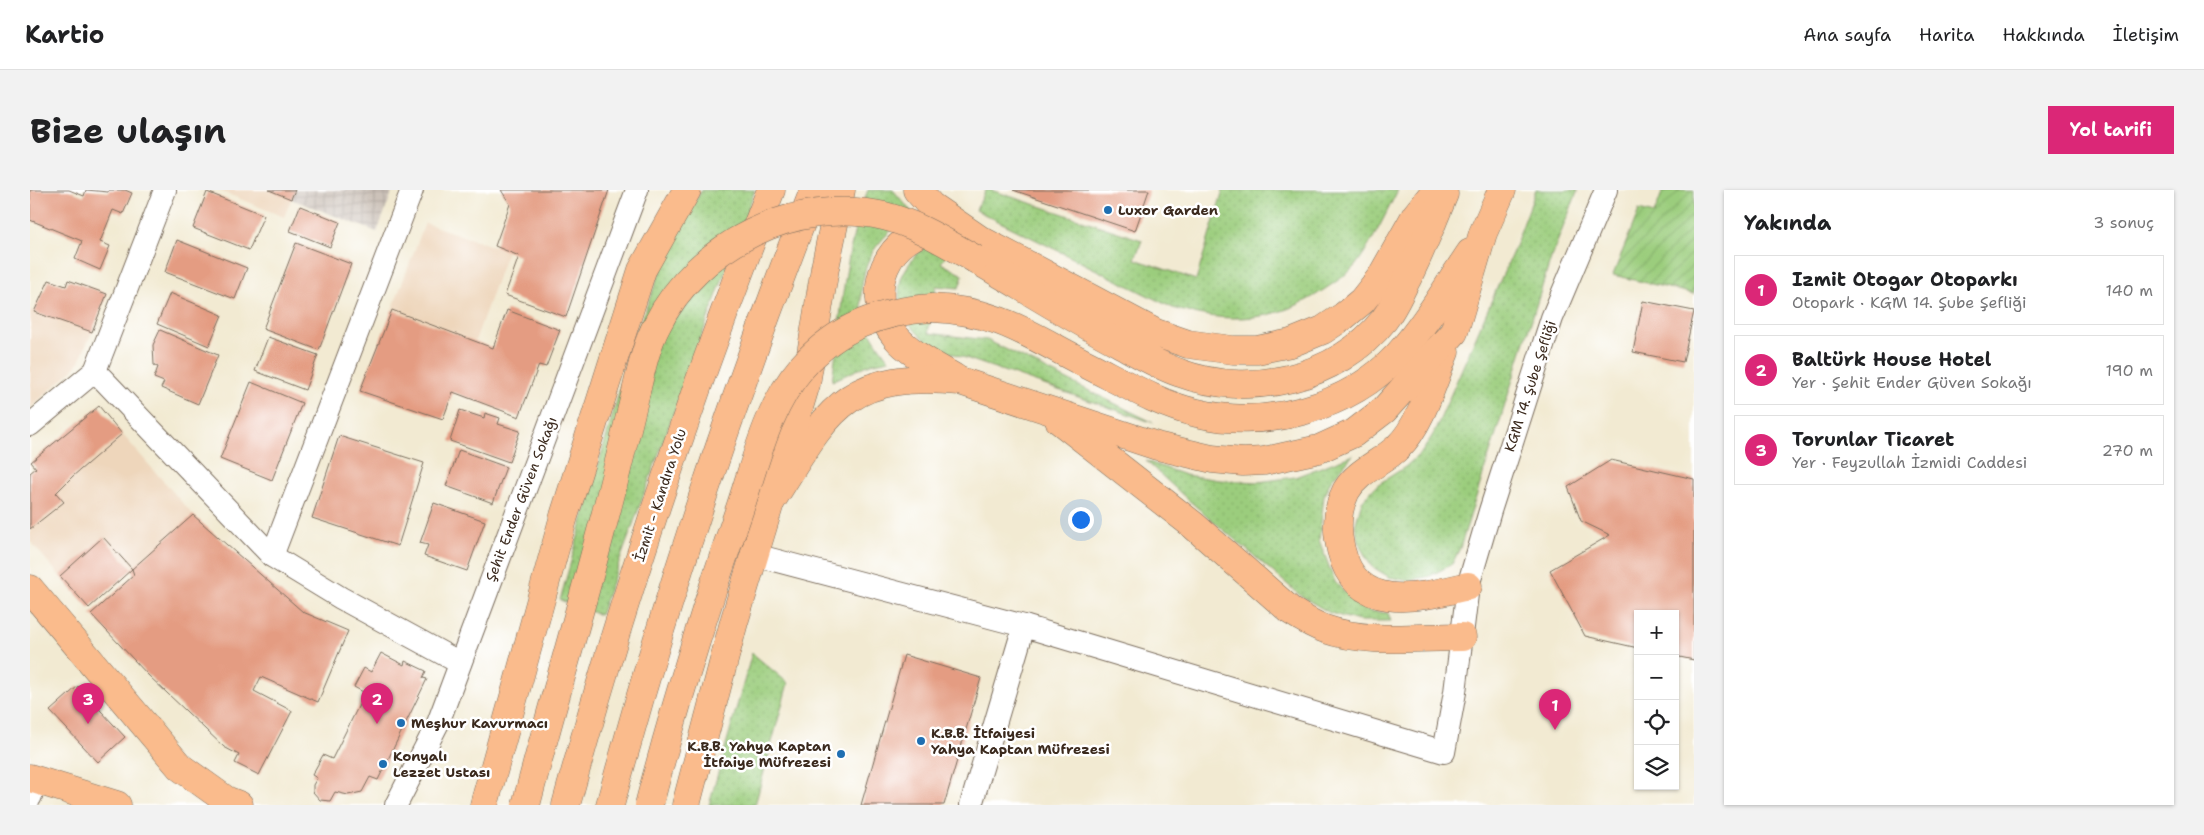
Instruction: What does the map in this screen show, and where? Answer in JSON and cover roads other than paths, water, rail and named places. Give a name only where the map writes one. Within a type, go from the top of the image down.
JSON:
[{"type":"main road","points":[[485,804],[564,516],[642,270],[687,190]]},
{"type":"main road","name":"İzmit - Kandıra Yolu","points":[[566,805],[595,696],[659,494],[725,308],[771,190]]},
{"type":"main road","points":[[610,805],[636,706],[764,316],[814,190]]},
{"type":"main road","points":[[686,805],[734,622],[806,384],[825,268],[841,190]]},
{"type":"main road","points":[[917,190],[931,206],[977,249]]},
{"type":"main road","points":[[526,805],[556,689],[601,533],[640,376],[655,327],[684,283],[723,250],[751,235],[786,220],[828,211],[867,213],[899,221],[977,249],[1167,338],[1210,348],[1257,350],[1291,343],[1312,335],[1333,324],[1354,309],[1381,277],[1416,215],[1436,190]]},
{"type":"main road","points":[[960,381],[921,357],[896,338],[884,320],[879,303],[878,290],[881,278],[887,264],[904,242],[912,236],[928,230],[946,229],[1102,334],[1156,363],[1181,374],[1213,382],[1240,384],[1298,377],[1327,366],[1351,352],[1372,333],[1392,308],[1426,240],[1446,190]]},
{"type":"main road","points":[[1468,586],[1409,598],[1378,594],[1357,581],[1347,568],[1338,533],[1340,509],[1348,488],[1357,476],[1398,447],[1413,429],[1454,332],[1483,233],[1502,190]]},
{"type":"main road","points":[[649,805],[670,725],[768,426],[782,395],[802,368],[813,356],[843,333],[864,322],[891,312],[932,308],[974,312],[1006,322],[1152,397],[1190,411],[1213,416],[1244,419],[1279,416],[1312,408],[1343,396],[1384,368],[1421,326],[1483,233]]},
{"type":"main road","points":[[772,500],[819,426],[830,414],[853,395],[890,382],[928,378],[960,381],[1188,454],[1243,462],[1278,460],[1326,447],[1366,425],[1384,410],[1454,332]]},
{"type":"main road","points":[[1040,406],[1194,525],[1291,611],[1309,622],[1342,634],[1360,637],[1462,637]]},
{"type":"main road","points":[[30,588],[180,767],[226,800],[239,805]]},
{"type":"main road","points":[[32,785],[117,805]]},
{"type":"street","points":[[30,426],[95,371],[165,190]]},
{"type":"street","points":[[272,556],[412,190]]},
{"type":"street","name":"Şehit Ender Güven Sokağı","points":[[396,805],[438,723],[638,190]]},
{"type":"street","name":"KGM 14. Şube Şefliği","points":[[1024,626],[1444,752],[1468,586],[1552,318],[1606,190]]},
{"type":"street","points":[[95,371],[272,556],[340,598],[460,663]]},
{"type":"street","points":[[755,555],[1024,626],[971,805]]},
{"type":"place","name":"Luxor Garden","points":[[1108,210]]},
{"type":"place","name":"Meşhur Kavurmacı","points":[[401,723]]},
{"type":"place","name":"Torunlar Ticaret","points":[[88,724]]},
{"type":"place","name":"Baltürk House Hotel","points":[[377,724]]},
{"type":"place","name":"Izmit Otogar Otoparkı","points":[[1555,730]]},
{"type":"place","name":"K.B.B. İtfaiyesi Yahya Kaptan Müfrezesi","points":[[921,741]]},
{"type":"place","name":"K.B.B. Yahya Kaptan İtfaiye Müfrezesi","points":[[841,754]]},
{"type":"place","name":"Konyalı Lezzet Ustası","points":[[383,764]]}]
